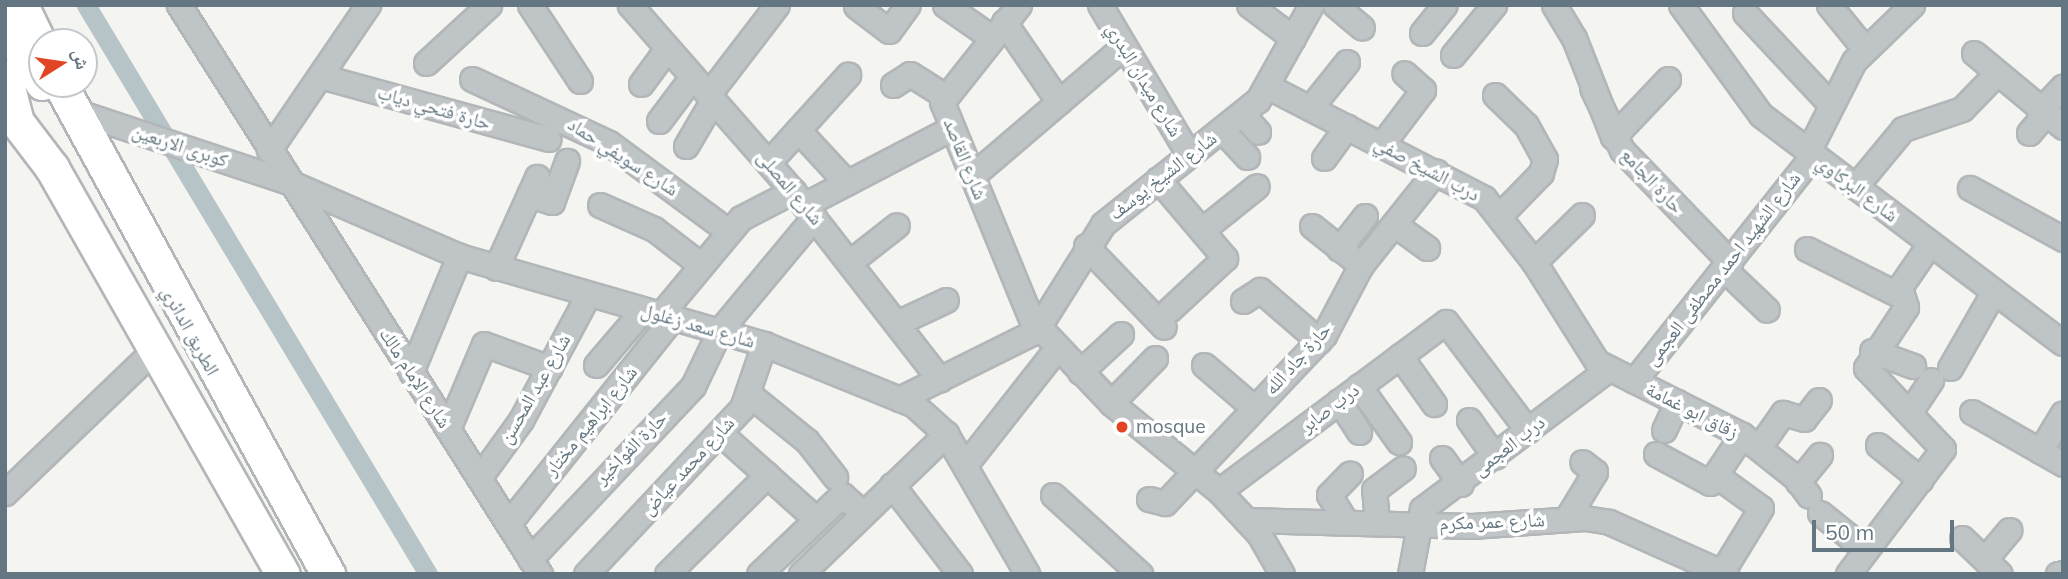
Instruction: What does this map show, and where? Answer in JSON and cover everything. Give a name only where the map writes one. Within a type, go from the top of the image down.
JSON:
[{"type":"highway","points":[[21,5],[32,28]]},
{"type":"highway","name":"الطريق الدائري","points":[[5,26],[28,60]]},
{"type":"highway","name":"الطريق الدائري","points":[[5,76],[11,112],[157,347],[283,574]]},
{"type":"highway","name":"الطريق الدائري","points":[[67,98],[328,574]]},
{"type":"street","name":"شارع الإمام مالك","points":[[179,5],[535,566]]},
{"type":"street","points":[[269,150],[368,5]]},
{"type":"street","points":[[426,63],[489,5]]},
{"type":"street","points":[[530,5],[580,81]]},
{"type":"street","name":"شارع المصلى","points":[[630,5],[666,50],[804,204],[940,380]]},
{"type":"street","points":[[686,146],[710,97],[777,5]]},
{"type":"street","points":[[856,6],[891,31],[908,5]]},
{"type":"street","points":[[945,5],[1004,22],[1059,102]]},
{"type":"street","name":"شارع ميدان البدري","points":[[1100,5],[1189,155]]},
{"type":"street","points":[[1249,5],[1293,38]]},
{"type":"street","name":"شارع الشيخ يوسف","points":[[1037,329],[1086,246],[1113,214],[1242,114],[1267,86],[1311,5]]},
{"type":"street","points":[[1335,5],[1362,28]]},
{"type":"street","points":[[1422,33],[1445,5]]},
{"type":"street","points":[[1554,5],[1574,38],[1613,137],[1668,79]]},
{"type":"street","name":"شارع البركاوي","points":[[1681,5],[1740,92],[1810,154],[2063,343]]},
{"type":"street","points":[[1829,5],[1864,48]]},
{"type":"street","name":"شارع الشهيد احمد مصطفى العجمى","points":[[1634,382],[1727,266],[1810,154],[1831,105],[1864,48],[1912,5]]},
{"type":"street","points":[[1453,55],[1485,8]]},
{"type":"street","points":[[1745,13],[1831,105]]},
{"type":"street","name":"شارع القاصد","points":[[1004,22],[943,94],[972,176],[1037,329],[1111,403],[1194,467],[1219,491],[1246,520],[1282,574]]},
{"type":"street","points":[[972,176],[1124,47]]},
{"type":"street","points":[[641,84],[666,50]]},
{"type":"street","points":[[1975,53],[1995,75],[2048,118]]},
{"type":"street","points":[[1310,108],[1347,62]]},
{"type":"street","points":[[1382,144],[1423,90],[1404,73]]},
{"type":"street","points":[[893,85],[910,74],[943,94]]},
{"type":"street","points":[[769,162],[848,75]]},
{"type":"street","points":[[1854,187],[1903,129],[1955,113],[1995,75]]},
{"type":"street","name":"حارة فتحي دياب","points":[[320,76],[548,139]]},
{"type":"street","points":[[659,121],[692,78]]},
{"type":"street","name":"شارع سويفي حماد","points":[[472,79],[609,143],[728,231]]},
{"type":"street","name":"درب الشيخ صفي","points":[[1267,86],[1484,198],[1535,261],[1588,353],[1607,370],[1634,382]]},
{"type":"street","points":[[2029,133],[2048,118],[2063,86]]},
{"type":"street","name":"حارة الجامع","points":[[1592,88],[1613,137],[1767,310]]},
{"type":"street","points":[[1495,94],[1526,125],[1545,159],[1541,173],[1500,215]]},
{"type":"street","name":"كوبرى الاربعين","points":[[69,98],[289,182]]},
{"type":"street","points":[[1242,114],[1258,132]]},
{"type":"street","points":[[1324,158],[1347,126]]},
{"type":"street","points":[[596,365],[659,313],[728,231],[752,210],[804,204],[953,128]]},
{"type":"street","points":[[798,130],[847,183]]},
{"type":"street","points":[[1222,130],[1247,157]]},
{"type":"street","points":[[496,268],[533,186],[552,202],[567,161]]},
{"type":"street","name":"حارة جاد الله","points":[[1149,499],[1165,502],[1194,467],[1319,341],[1361,265],[1436,171]]},
{"type":"street","points":[[1086,246],[1166,319],[1224,262],[1202,230],[1158,179]]},
{"type":"street","name":"شارع سعد زغلول","points":[[289,182],[459,256],[587,297],[659,313],[764,344],[899,399],[946,434],[1027,574]]},
{"type":"street","points":[[1202,230],[1256,186]]},
{"type":"street","points":[[1970,188],[2063,239]]},
{"type":"street","name":"حارة الفواخير","points":[[535,566],[693,386],[720,330],[804,204]]},
{"type":"street","points":[[600,205],[654,229],[701,265]]},
{"type":"street","points":[[1535,261],[1582,215]]},
{"type":"street","points":[[1339,249],[1365,216]]},
{"type":"street","points":[[1394,224],[1427,248]]},
{"type":"street","points":[[850,261],[897,225]]},
{"type":"street","points":[[1312,226],[1361,265]]},
{"type":"street","points":[[1901,296],[1929,245]]},
{"type":"street","points":[[1807,249],[1866,267],[1901,296],[1906,307],[1872,351],[1870,377],[1911,411],[1942,445],[1942,454],[1847,574]]},
{"type":"street","points":[[411,372],[459,256]]},
{"type":"street","points":[[1243,301],[1260,290],[1319,341]]},
{"type":"street","points":[[1911,411],[1931,371],[1993,293]]},
{"type":"street","name":"شارع عبد المحسن","points":[[479,478],[550,368],[587,297]]},
{"type":"street","points":[[897,323],[946,300]]},
{"type":"street","name":"شارع ابراهيم مختار","points":[[508,524],[659,313]]},
{"type":"street","name":"درب صابر","points":[[1219,491],[1441,326],[1452,323],[1482,382],[1528,431]]},
{"type":"street","points":[[899,399],[1037,329]]},
{"type":"street","points":[[1080,372],[1121,334]]},
{"type":"street","points":[[448,429],[484,344],[550,368]]},
{"type":"street","name":"شارع محمد عياض","points":[[586,574],[720,433],[750,396],[764,344]]},
{"type":"street","points":[[5,493],[157,347]]},
{"type":"street","points":[[965,465],[1057,348]]},
{"type":"street","points":[[1872,351],[1931,371]]},
{"type":"street","points":[[1400,356],[1434,404]]},
{"type":"street","points":[[1111,403],[1155,358]]},
{"type":"street","points":[[1204,365],[1254,408]]},
{"type":"street","name":"درب العجمى","points":[[1416,524],[1428,504],[1461,484],[1607,370]]},
{"type":"street","name":"زقاق ابو غمامة","points":[[1634,382],[1750,441],[1866,550]]},
{"type":"street","points":[[1359,386],[1399,442]]},
{"type":"street","points":[[750,396],[807,441],[835,477]]},
{"type":"street","points":[[1656,454],[1707,483],[1783,413],[1804,419],[1819,400]]},
{"type":"street","points":[[1339,401],[1359,432]]},
{"type":"street","points":[[1664,430],[1677,402]]},
{"type":"street","points":[[1972,412],[2063,464]]},
{"type":"street","points":[[2040,451],[2063,413]]},
{"type":"street","points":[[1469,420],[1495,457]]},
{"type":"street","points":[[720,433],[816,519]]},
{"type":"street","points":[[801,574],[946,434]]},
{"type":"street","points":[[1878,445],[1922,480]]},
{"type":"street","points":[[1809,497],[1820,455]]},
{"type":"street","points":[[1442,458],[1461,484]]},
{"type":"street","points":[[1567,518],[1595,472],[1582,462]]},
{"type":"street","points":[[1377,522],[1374,490],[1403,468]]},
{"type":"street","points":[[1346,522],[1329,495],[1350,473]]},
{"type":"street","points":[[667,574],[767,475]]},
{"type":"street","points":[[1717,476],[1761,508],[1724,573]]},
{"type":"street","points":[[892,485],[960,574]]},
{"type":"street","points":[[759,574],[844,494],[863,513]]},
{"type":"street","points":[[1053,495],[1139,573]]},
{"type":"street","name":"شارع عمر مكرم","points":[[1246,520],[1416,524],[1567,518],[1609,522],[1724,573]]},
{"type":"street","points":[[1410,574],[1416,524]]},
{"type":"street","points":[[1962,538],[1993,566],[2010,530]]},
{"type":"waterway","points":[[86,5],[428,574]]},
{"type":"place","name":"mosque","points":[[1122,427]]}]
